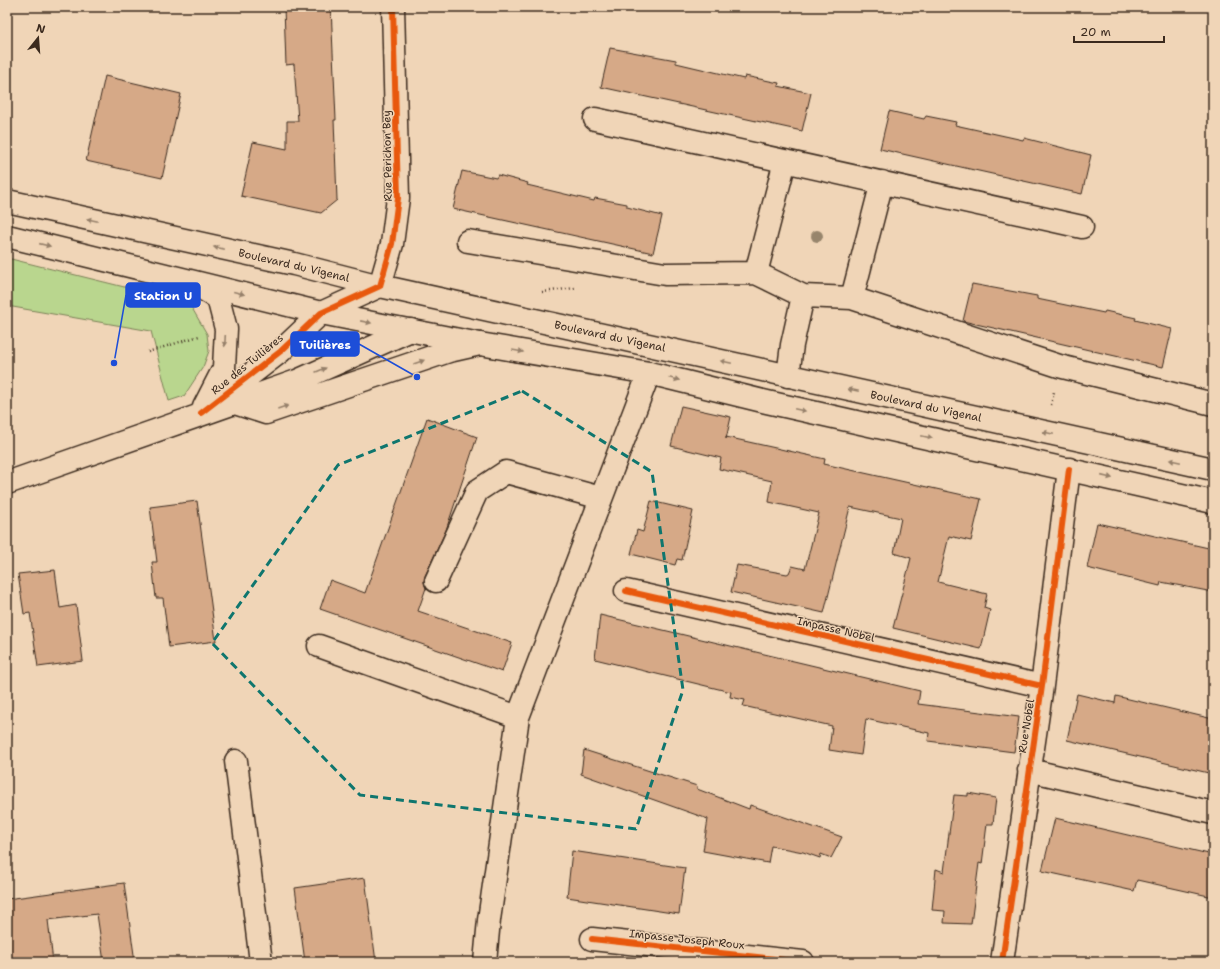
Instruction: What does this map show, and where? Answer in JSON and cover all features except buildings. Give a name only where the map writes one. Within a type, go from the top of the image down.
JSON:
[{"type":"main road","name":"Rue Perichon Bey","points":[[380,286],[392,244],[398,198],[393,7]]},
{"type":"main road","points":[[596,119],[1082,226]]},
{"type":"main road","points":[[756,273],[785,161]]},
{"type":"main road","points":[[852,298],[882,182]]},
{"type":"main road","name":"Boulevard du Vigenal","points":[[7,201],[294,264],[380,286],[1213,469]]},
{"type":"main road","points":[[7,236],[321,313],[480,344],[649,373],[767,402],[1213,502]]},
{"type":"main road","points":[[468,241],[665,274],[756,273],[803,296],[852,298],[1059,366],[1213,404]]},
{"type":"main road","name":"Rue des Tuilières","points":[[187,279],[218,298],[226,329],[224,368],[201,414]]},
{"type":"main road","points":[[321,313],[380,286]]},
{"type":"main road","points":[[788,376],[792,345],[803,296]]},
{"type":"main road","name":"Rue des Tuilières","points":[[201,414],[281,351],[321,313]]},
{"type":"main road","name":"Rue des Tuilières","points":[[7,482],[232,402],[298,381],[411,330]]},
{"type":"main road","points":[[232,402],[266,413],[449,351],[480,344]]},
{"type":"main road","points":[[485,962],[489,920],[518,717],[600,498],[649,373]]},
{"type":"main road","name":"Rue Nobel","points":[[1002,962],[1042,686],[1069,469]]},
{"type":"main road","points":[[436,581],[477,491],[506,472],[600,498]]},
{"type":"main road","name":"Impasse Nobel","points":[[626,591],[1042,686]]},
{"type":"main road","points":[[319,646],[518,717]]},
{"type":"main road","points":[[236,761],[261,962]]},
{"type":"main road","points":[[1029,770],[1213,812]]},
{"type":"main road","name":"Impasse Joseph Roux","points":[[592,939],[740,958],[803,962]]},
{"type":"path","points":[[148,352],[204,334]]},
{"type":"highlighted area","points":[[522,391],[652,472],[683,690],[636,829],[360,795],[212,643],[338,465]]},
{"type":"green space","points":[[7,258],[189,303],[207,334],[209,351],[203,367],[184,396],[169,401],[151,331],[7,306]]},
{"type":"cycle path","points":[[201,413],[281,351],[321,313],[380,286],[392,244],[398,198],[393,7]]},
{"type":"cycle path","points":[[1002,962],[1042,686],[1069,469]]},
{"type":"cycle path","points":[[626,591],[1042,686]]},
{"type":"cycle path","points":[[592,939],[803,962]]},
{"type":"place","name":"Station U","points":[[114,363]]},
{"type":"place","name":"Tuilières","points":[[417,377]]}]
